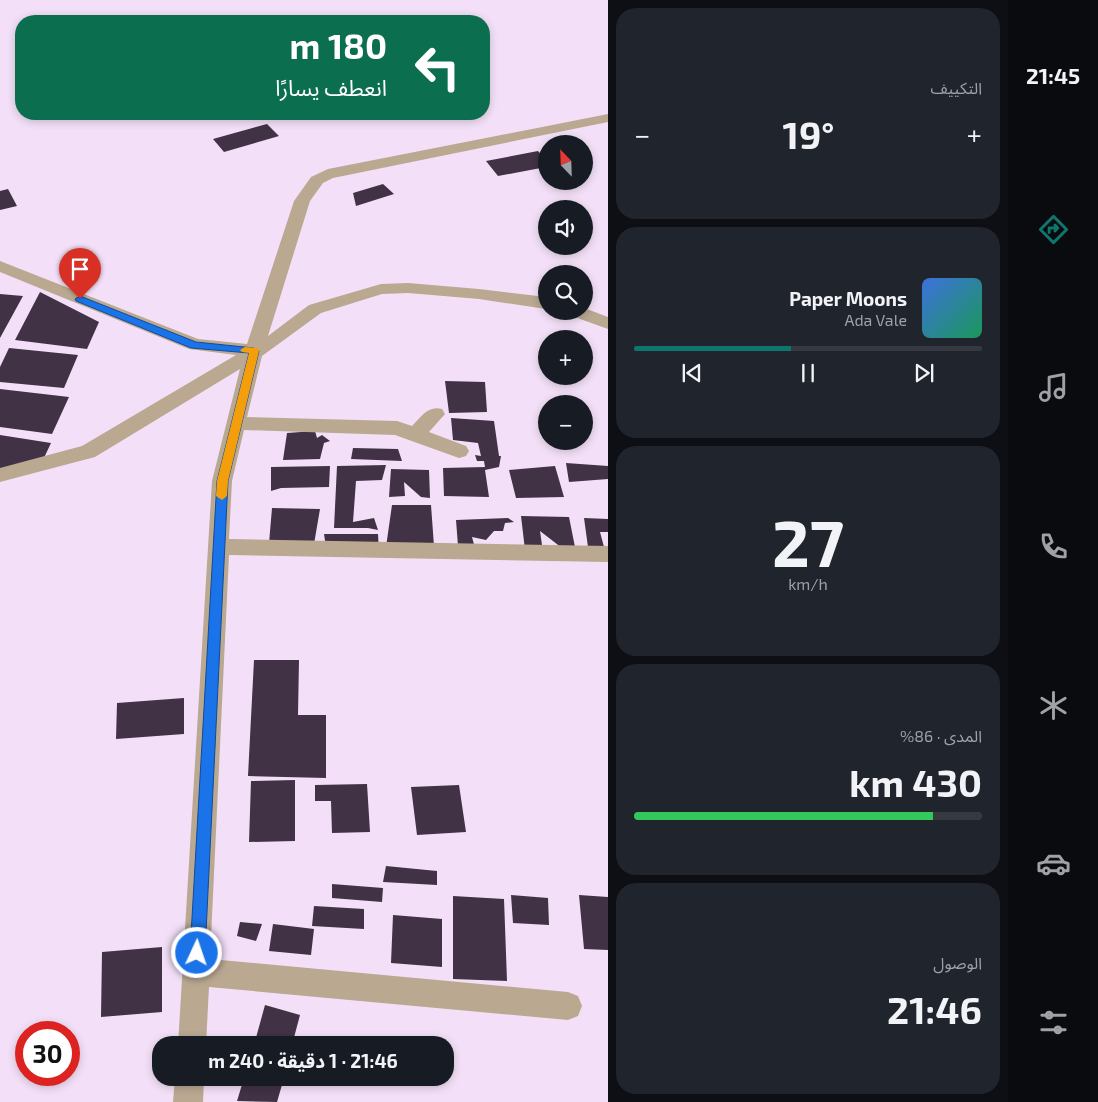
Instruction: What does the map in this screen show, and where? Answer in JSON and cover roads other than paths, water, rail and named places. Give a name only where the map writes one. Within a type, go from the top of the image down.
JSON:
[{"type":"street","points":[[192,1036],[222,481],[254,351],[302,202],[317,180],[328,174],[608,118]]},
{"type":"street","points":[[0,266],[195,345],[254,351]]},
{"type":"street","points":[[0,476],[88,452],[270,342],[315,309],[381,289],[408,288],[479,294],[538,302]]},
{"type":"street","points":[[593,318],[608,323]]},
{"type":"street","points":[[415,435],[435,414]]},
{"type":"street","points":[[237,423],[397,428],[459,451]]},
{"type":"street","points":[[219,547],[608,554]]},
{"type":"street","points":[[196,972],[568,1006]]},
{"type":"street","points":[[188,1102],[189,1086]]}]
